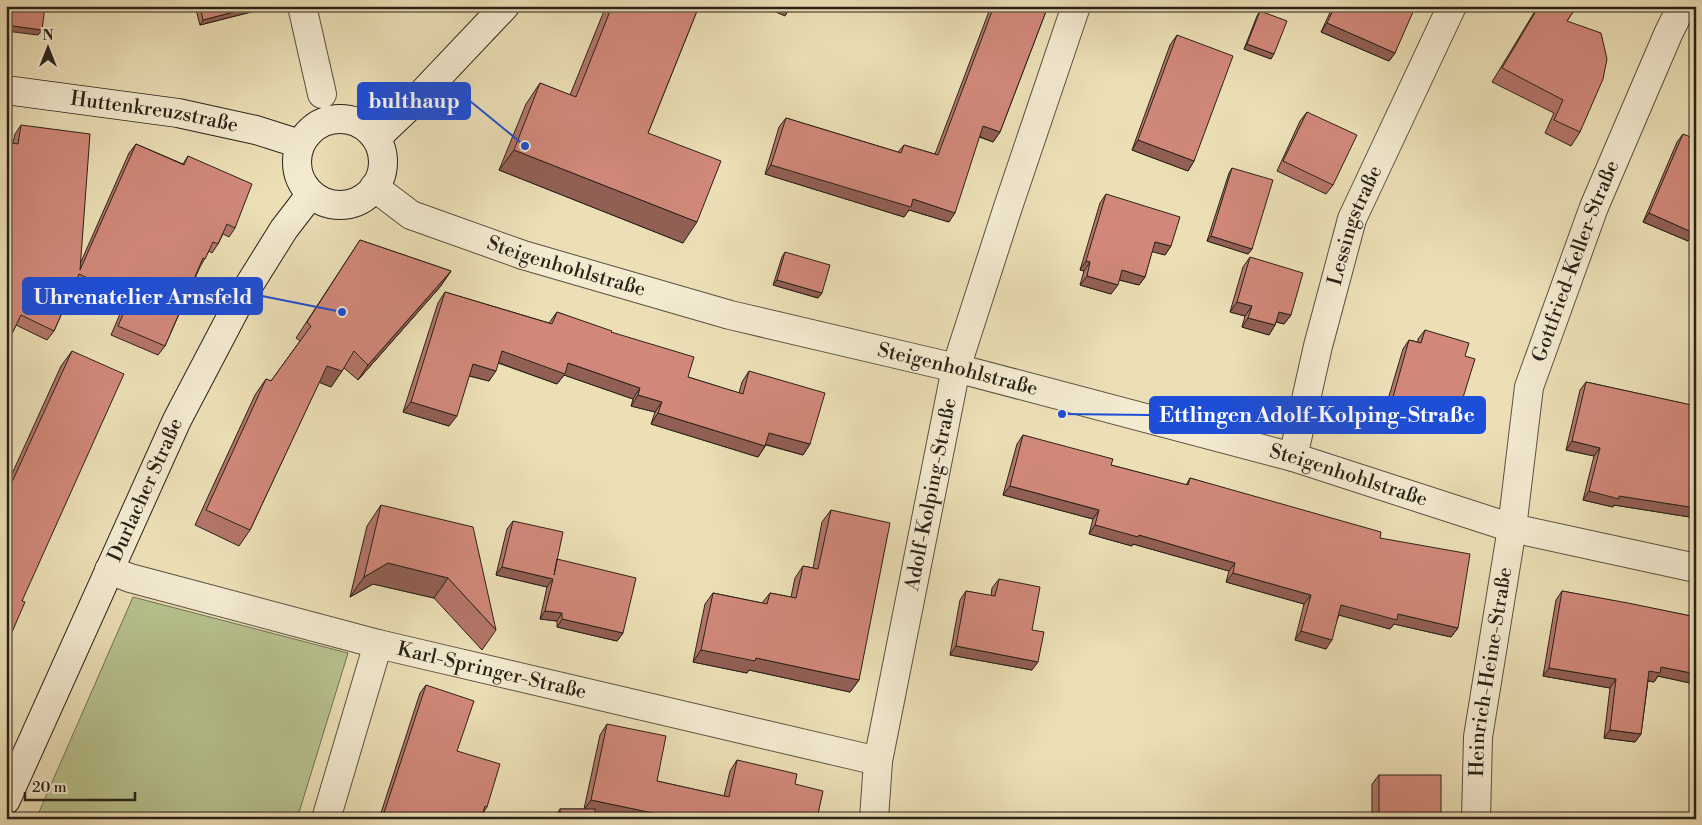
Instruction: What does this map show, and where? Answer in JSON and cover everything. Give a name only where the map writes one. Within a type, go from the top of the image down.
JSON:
[{"type":"street","points":[[302,6],[322,94]]},
{"type":"street","points":[[376,138],[415,101],[505,6]]},
{"type":"street","name":"Adolf-Kolping-Straße","points":[[874,819],[878,761],[956,368],[1076,6]]},
{"type":"street","name":"Lessingstraße","points":[[1293,457],[1318,346],[1352,219],[1452,6]]},
{"type":"street","name":"Gottfried-Keller-Straße","points":[[1512,528],[1528,387],[1594,207],[1682,6]]},
{"type":"street","name":"Huttenkreuzstraße","points":[[6,90],[178,113],[256,130],[300,144]]},
{"type":"street","points":[[343,119],[356,122],[367,128],[376,138],[381,150],[383,163],[380,176],[374,187],[364,197],[351,203],[337,204],[323,201],[311,194],[303,184],[298,171],[297,157],[300,144],[308,133],[318,125],[330,120],[343,119]]},
{"type":"street","name":"Steigenhohlstraße","points":[[374,187],[411,214],[523,255],[730,315],[956,368],[1293,457],[1512,528],[1696,568]]},
{"type":"street","name":"Durlacher Straße","points":[[6,800],[177,420],[241,298],[284,229],[311,194]]},
{"type":"street","name":"Heinrich-Heine-Straße","points":[[1476,819],[1478,737],[1512,528]]},
{"type":"street","name":"Karl-Springer-Straße","points":[[109,570],[378,644],[878,761]]},
{"type":"street","points":[[326,819],[378,644]]},
{"type":"green space","points":[[133,597],[348,653],[297,819],[36,819]]},
{"type":"building","points":[[6,6],[45,6],[42,30],[6,25]]},
{"type":"building","points":[[200,6],[257,6],[203,20]]},
{"type":"building","points":[[612,6],[699,6],[648,133],[721,161],[697,222],[514,150],[540,83],[576,97]]},
{"type":"building","points":[[994,6],[1048,6],[1000,132],[983,126],[955,213],[913,199],[911,207],[771,165],[786,118],[901,153],[904,145],[938,155]]},
{"type":"building","points":[[1335,6],[1408,6],[1407,10],[1413,12],[1395,53],[1327,23]]},
{"type":"building","points":[[1539,6],[1577,6],[1567,21],[1601,33],[1607,59],[1603,79],[1580,132],[1554,120],[1563,100],[1502,68]]},
{"type":"building","points":[[1260,11],[1287,21],[1274,54],[1247,44]]},
{"type":"building","points":[[1177,35],[1233,56],[1194,161],[1138,140]]},
{"type":"building","points":[[1307,112],[1357,135],[1333,185],[1283,161]]},
{"type":"building","points":[[21,125],[90,134],[80,270],[136,144],[184,165],[188,156],[252,184],[235,228],[227,224],[218,244],[213,242],[205,259],[203,258],[165,346],[118,326],[130,298],[79,274],[54,331],[21,315],[6,346],[6,272],[8,267],[6,266],[6,142],[18,144]]},
{"type":"building","points":[[1683,134],[1696,139],[1696,230],[1694,233],[1649,213]]},
{"type":"building","points":[[1232,168],[1273,180],[1252,249],[1211,236]]},
{"type":"building","points":[[1106,194],[1180,217],[1171,246],[1155,242],[1145,277],[1122,270],[1118,285],[1087,276],[1090,262],[1086,261]]},
{"type":"building","points":[[360,240],[451,271],[368,365],[354,351],[342,371],[327,366],[250,530],[206,510],[266,379],[271,381],[311,326],[307,322]]},
{"type":"building","points":[[785,252],[830,265],[822,293],[777,280]]},
{"type":"building","points":[[1250,257],[1303,273],[1291,315],[1279,312],[1275,325],[1248,318],[1252,306],[1237,302]]},
{"type":"building","points":[[445,292],[552,324],[557,312],[611,332],[694,357],[688,377],[743,394],[749,371],[825,393],[810,444],[769,433],[765,446],[658,413],[662,402],[638,395],[640,388],[568,363],[565,374],[502,351],[496,371],[473,364],[457,416],[411,402]]},
{"type":"building","points":[[1425,330],[1469,343],[1465,356],[1475,359],[1457,417],[1393,397],[1409,340],[1421,343]]},
{"type":"building","points":[[72,351],[124,374],[22,601],[25,602],[6,646],[6,495]]},
{"type":"building","points":[[1586,382],[1696,406],[1696,508],[1619,496],[1619,499],[1589,491],[1600,448],[1572,441]]},
{"type":"building","points":[[1023,435],[1113,459],[1111,465],[1188,485],[1190,478],[1381,532],[1380,538],[1470,554],[1458,628],[1398,614],[1397,620],[1341,605],[1332,640],[1301,631],[1311,595],[1233,573],[1235,563],[1139,535],[1138,537],[1095,525],[1099,510],[1010,486]]},
{"type":"building","points":[[381,505],[473,527],[496,630],[448,578],[388,563],[364,577]]},
{"type":"building","points":[[831,510],[890,523],[859,680],[756,658],[755,661],[701,650],[713,593],[767,604],[770,593],[796,598],[803,566],[818,569]]},
{"type":"building","points":[[513,521],[563,532],[557,559],[636,578],[623,633],[562,619],[562,613],[545,611],[553,579],[502,567]]},
{"type":"building","points":[[999,579],[1040,587],[1032,630],[1044,632],[1038,662],[956,646],[966,591],[995,596]]},
{"type":"building","points":[[1562,591],[1696,617],[1696,674],[1661,667],[1660,673],[1649,671],[1641,734],[1610,730],[1616,679],[1549,668]]},
{"type":"building","points":[[426,685],[474,701],[457,751],[500,764],[487,807],[485,806],[481,819],[382,819]]},
{"type":"building","points":[[607,724],[666,736],[657,781],[729,797],[737,760],[797,774],[795,784],[823,791],[817,819],[666,819],[667,816],[591,800]]},
{"type":"building","points":[[1379,775],[1441,775],[1441,819],[1379,819]]},
{"type":"building","points":[[560,809],[595,809],[595,819],[560,819]]},
{"type":"place","name":"bulthaup","points":[[525,146]]},
{"type":"place","name":"Uhrenatelier Arnsfeld","points":[[342,312]]},
{"type":"place","name":"Ettlingen Adolf-Kolping-Straße","points":[[1062,414]]}]
